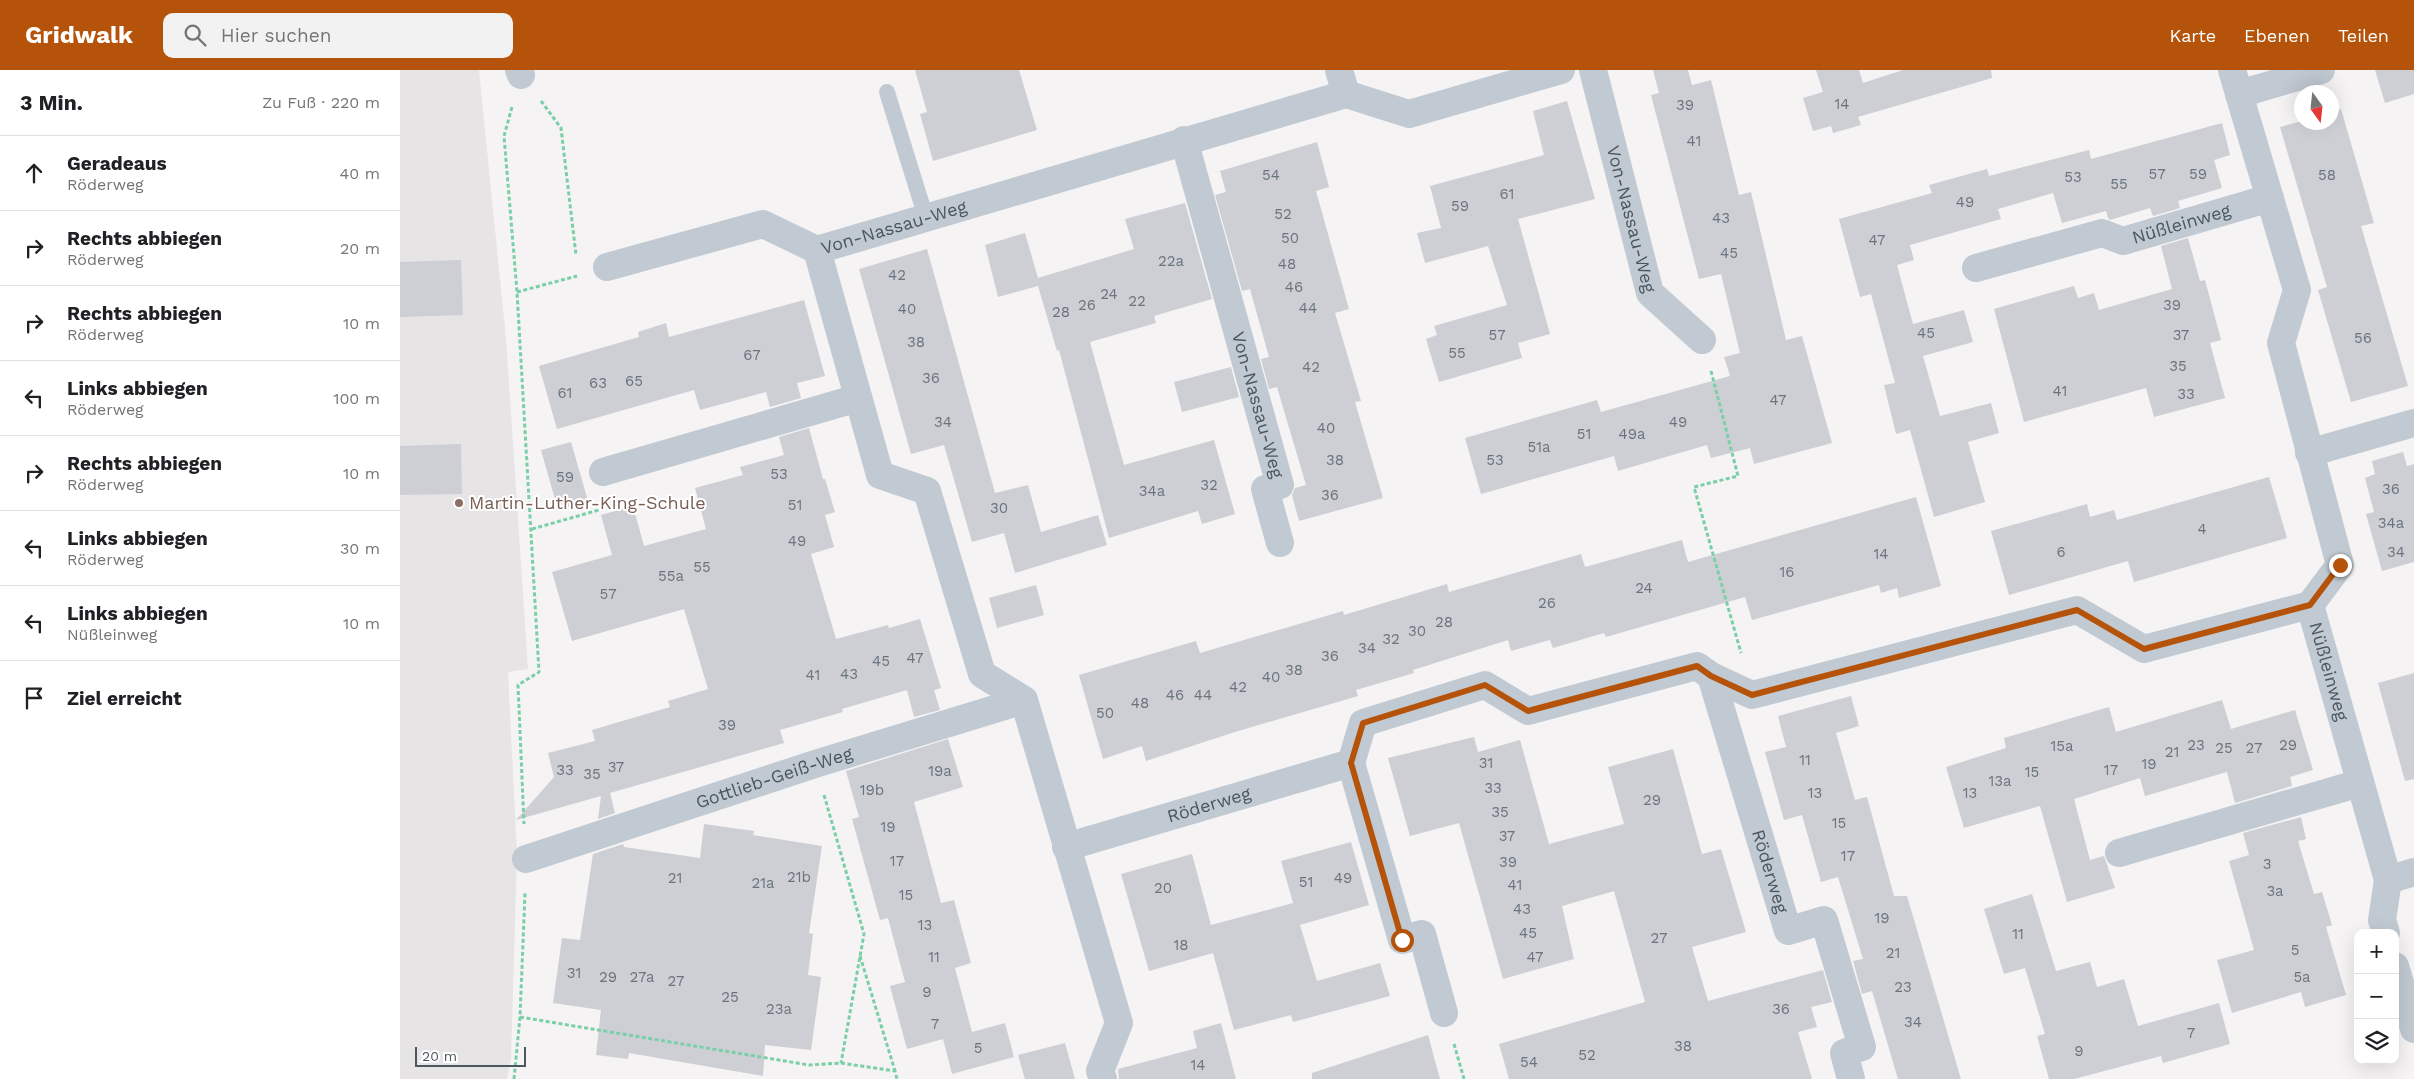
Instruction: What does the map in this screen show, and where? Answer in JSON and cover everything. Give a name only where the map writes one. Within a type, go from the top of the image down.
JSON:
[{"type":"street","name":"Von-Nassau-Weg","points":[[607,267],[763,224],[817,250],[1184,140],[1342,82],[1409,114],[1561,70]]},
{"type":"street","name":"Von-Nassau-Weg","points":[[1594,70],[1650,293],[1702,340]]},
{"type":"street","name":"Nüßleinweg","points":[[2321,70],[2235,82],[2297,290],[2281,343],[2308,453],[2340,565],[2310,605],[2388,880],[2382,920],[2385,929]]},
{"type":"street","name":"Von-Nassau-Weg","points":[[1184,140],[1280,485],[1265,489],[1280,543]]},
{"type":"street","name":"Nüßleinweg","points":[[1976,268],[2102,233],[2123,241],[2270,198]]},
{"type":"street","points":[[817,250],[880,475],[927,491],[982,674],[1024,700],[1119,1023],[1100,1071],[1103,1079]]},
{"type":"street","points":[[602,472],[858,398]]},
{"type":"street","points":[[2308,453],[2414,423]]},
{"type":"street","points":[[1444,1013],[1422,934],[1402,940],[1351,763],[1363,723],[1485,685],[1528,711],[1697,666],[1711,676],[1752,695],[2077,610],[2144,649],[2310,605]]},
{"type":"street","name":"Röderweg","points":[[1711,676],[1788,931],[1824,920],[1862,1047],[1844,1053],[1851,1079]]},
{"type":"street","name":"Gottlieb-Geiß-Weg","points":[[526,859],[815,764],[1024,700]]},
{"type":"street","name":"Röderweg","points":[[1066,847],[1351,763]]},
{"type":"street","points":[[2119,853],[2360,783]]},
{"type":"street","points":[[2388,880],[2414,872]]},
{"type":"street","points":[[2397,974],[2414,1030]]},
{"type":"lane","points":[[888,92],[926,218]]},
{"type":"path","points":[[520,72],[561,128],[578,275]]},
{"type":"path","points":[[514,1079],[520,1017],[526,859],[518,685],[539,672],[517,292],[504,136],[520,72]]},
{"type":"path","points":[[517,292],[607,267]]},
{"type":"path","points":[[1702,340],[1738,476],[1694,488],[1752,695]]},
{"type":"path","points":[[532,529],[613,506],[602,472]]},
{"type":"path","points":[[815,764],[864,934],[841,1063]]},
{"type":"path","points":[[860,956],[897,1079]]},
{"type":"path","points":[[520,1017],[809,1065],[841,1063],[895,1072]]},
{"type":"shaded area","name":"Martin-Luther-King-Schule","points":[[400,70],[479,70],[506,338],[528,669],[508,672],[517,854],[511,1058],[507,1079],[400,1079]]},
{"type":"building","points":[[915,70],[1019,70],[1037,130],[933,161],[920,114],[927,112]]},
{"type":"building","points":[[1653,70],[1688,70],[1692,85],[1711,80],[1739,195],[1751,192],[1786,340],[1802,336],[1832,443],[1754,464],[1750,448],[1711,458],[1707,445],[1618,471],[1614,456],[1481,494],[1465,438],[1597,400],[1601,412],[1730,376],[1724,357],[1740,353],[1721,274],[1699,279],[1651,95],[1659,93]]},
{"type":"building","points":[[1816,70],[1859,70],[1863,83],[1903,70],[1991,70],[1992,78],[1858,117],[1861,125],[1833,133],[1831,126],[1813,131],[1803,98],[1823,92]]},
{"type":"building","points":[[2375,70],[2414,70],[2414,94],[2385,103]]},
{"type":"building","points":[[1567,101],[1595,199],[1518,219],[1550,334],[1518,343],[1522,358],[1439,382],[1426,339],[1437,335],[1434,326],[1507,305],[1488,246],[1425,263],[1417,233],[1441,228],[1430,186],[1544,155],[1533,111]]},
{"type":"building","points":[[2341,109],[2374,223],[2361,226],[2408,386],[2351,402],[2318,290],[2327,287],[2280,127],[2294,123],[2294,130],[2339,130],[2339,110]]},
{"type":"building","points":[[2222,123],[2230,155],[2214,160],[2222,188],[2178,201],[2180,208],[2153,216],[2150,208],[2110,220],[2106,211],[2062,223],[2053,193],[1998,209],[2001,219],[1910,245],[1914,260],[1897,265],[1913,324],[1964,310],[1973,342],[1923,356],[1940,416],[1991,403],[1999,433],[1968,442],[1985,502],[1934,517],[1910,430],[1896,434],[1884,385],[1895,383],[1871,294],[1860,297],[1839,219],[1932,193],[1929,185],[1987,169],[1989,176],[2089,150],[2091,159]]},
{"type":"building","points":[[1317,142],[1329,187],[1316,191],[1349,309],[1335,313],[1361,401],[1355,402],[1383,498],[1299,521],[1292,495],[1295,488],[1306,485],[1277,387],[1269,389],[1261,359],[1269,357],[1250,289],[1242,291],[1215,195],[1226,192],[1220,171]]},
{"type":"building","points":[[1185,203],[1212,299],[1154,316],[1156,323],[1090,342],[1124,465],[1214,440],[1235,514],[1202,524],[1198,511],[1109,538],[1059,350],[1057,351],[1038,286],[998,297],[985,245],[1025,233],[1038,278],[1134,249],[1125,219]]},
{"type":"building","points":[[2188,238],[2200,281],[2205,280],[2221,340],[2210,343],[2225,398],[2154,417],[2146,388],[2024,422],[1994,309],[2074,286],[2078,298],[2094,293],[2099,310],[2172,289],[2161,246]]},
{"type":"building","points":[[927,249],[995,493],[1028,485],[1041,532],[1098,515],[1107,545],[1015,573],[1004,533],[972,542],[944,445],[911,454],[859,269]]},
{"type":"building","points":[[461,260],[463,315],[400,317],[400,262]]},
{"type":"building","points":[[804,300],[825,376],[797,383],[801,398],[770,407],[766,392],[700,410],[694,390],[557,429],[539,366],[639,337],[638,332],[666,323],[669,337]]},
{"type":"building","points":[[1231,367],[1239,397],[1182,412],[1174,382]]},
{"type":"building","points":[[809,428],[823,479],[825,479],[835,512],[825,515],[834,547],[811,554],[836,639],[888,625],[889,628],[920,619],[941,688],[934,690],[940,710],[914,717],[907,690],[842,709],[843,712],[780,730],[784,743],[610,793],[615,813],[598,819],[601,796],[516,820],[554,777],[548,753],[595,741],[592,730],[670,707],[668,701],[708,689],[684,609],[572,641],[552,572],[612,555],[601,515],[633,506],[644,546],[706,529],[695,488],[743,475],[740,467],[784,455],[779,437]]},
{"type":"building","points":[[571,442],[588,501],[558,510],[541,450]]},
{"type":"building","points":[[461,444],[462,494],[400,495],[400,446]]},
{"type":"building","points":[[2403,452],[2407,466],[2414,464],[2414,562],[2382,571],[2366,514],[2374,512],[2365,478],[2375,474],[2372,461]]},
{"type":"building","points":[[2269,477],[2287,538],[2134,582],[2128,561],[2009,595],[1991,531],[2087,504],[2090,517],[2114,510],[2117,520]]},
{"type":"building","points":[[1916,497],[1941,586],[1899,598],[1897,588],[1881,593],[1879,585],[1752,620],[1745,597],[1606,637],[1604,633],[1553,648],[1550,640],[1511,651],[1508,640],[1413,670],[1414,673],[1356,690],[1358,696],[1238,731],[1146,761],[1142,746],[1103,759],[1079,675],[1196,641],[1200,653],[1343,611],[1344,615],[1447,584],[1449,592],[1581,554],[1585,567],[1682,540],[1688,562]]},
{"type":"building","points":[[1036,585],[1044,615],[997,628],[989,598]]},
{"type":"building","points":[[2414,673],[2414,779],[2405,781],[2378,683]]},
{"type":"building","points":[[1851,696],[1859,726],[1836,733],[1855,800],[1867,797],[1894,896],[1907,896],[1961,1079],[1898,1079],[1872,991],[1862,994],[1853,961],[1863,959],[1838,877],[1821,882],[1802,815],[1784,820],[1765,752],[1786,747],[1778,716]]},
{"type":"building","points":[[2222,700],[2231,729],[2295,710],[2313,770],[2290,777],[2292,786],[2235,803],[2227,772],[2145,796],[2140,778],[2074,799],[2090,860],[2104,856],[2115,888],[2067,902],[2040,806],[1964,828],[1946,767],[2006,748],[2004,738],[2109,707],[2116,732]]},
{"type":"building","points":[[1474,737],[1478,752],[1520,740],[1549,844],[1624,824],[1608,767],[1673,749],[1702,854],[1721,849],[1746,932],[1692,947],[1708,1001],[1823,970],[1832,1002],[1811,1007],[1817,1027],[1798,1032],[1812,1079],[1509,1079],[1499,1044],[1645,1002],[1614,891],[1562,906],[1574,959],[1503,979],[1459,823],[1410,836],[1388,758]]},
{"type":"building","points":[[948,739],[963,787],[914,802],[941,903],[954,900],[971,963],[955,968],[972,1032],[1005,1023],[1014,1057],[952,1074],[943,1039],[907,1049],[890,986],[905,982],[888,918],[880,920],[852,819],[859,817],[846,771]]},
{"type":"building","points":[[2301,817],[2306,839],[2298,841],[2314,894],[2322,892],[2332,925],[2326,927],[2346,995],[2305,1007],[2301,992],[2232,1013],[2217,960],[2254,950],[2229,861],[2249,855],[2243,833]]},
{"type":"building","points":[[704,824],[754,831],[753,835],[822,846],[809,933],[813,934],[808,975],[821,977],[811,1050],[765,1045],[763,1076],[629,1053],[628,1059],[596,1055],[601,1010],[553,1003],[562,938],[580,940],[593,854],[623,844],[624,847],[700,858]]},
{"type":"building","points":[[1351,842],[1369,905],[1300,925],[1317,981],[1380,963],[1390,996],[1293,1022],[1291,1015],[1234,1030],[1213,953],[1149,971],[1121,874],[1192,854],[1211,925],[1293,903],[1298,920],[1281,861]]},
{"type":"building","points":[[2032,894],[2056,971],[2090,962],[2097,987],[2124,979],[2138,1026],[2219,1003],[2230,1044],[2163,1063],[2161,1056],[2074,1079],[2049,1079],[2037,1036],[2045,1034],[2025,968],[2004,974],[1984,909]]},
{"type":"building","points":[[1221,1023],[1236,1079],[1119,1079],[1118,1069],[1197,1048],[1193,1031]]},
{"type":"building","points":[[1428,1035],[1440,1079],[1312,1079],[1312,1073]]},
{"type":"building","points":[[1065,1043],[1075,1079],[1025,1079],[1018,1055]]},
{"type":"place","name":"Martin-Luther-King-Schule","points":[[459,503]]},
{"type":"route","points":[[1402,940],[1351,763],[1363,723],[1485,685],[1528,711],[1697,666],[1711,676],[1752,695],[2077,610],[2144,649],[2310,605],[2340,565]]}]
